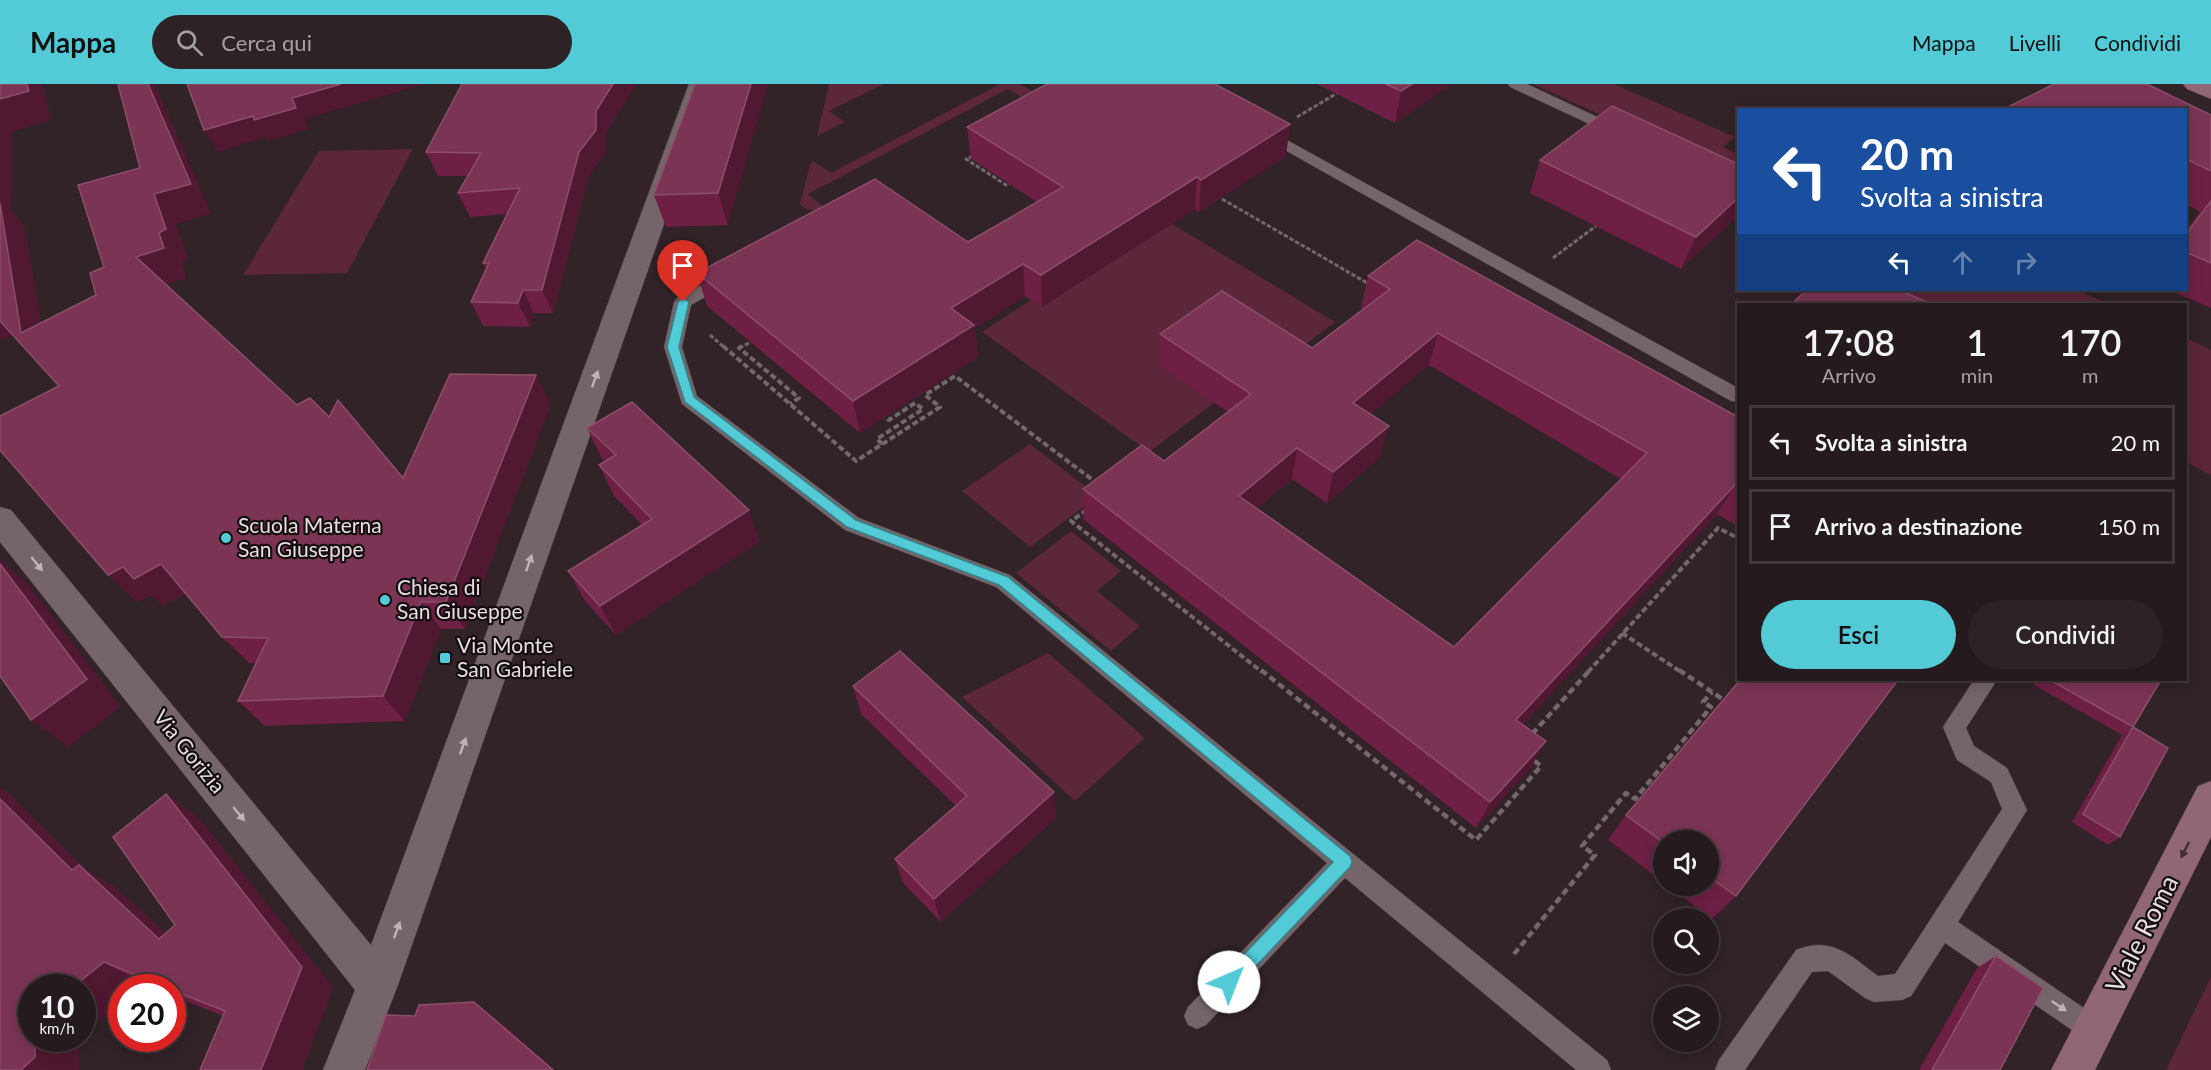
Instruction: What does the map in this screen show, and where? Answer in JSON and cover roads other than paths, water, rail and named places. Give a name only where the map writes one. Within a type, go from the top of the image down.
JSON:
[{"type":"street","points":[[344,1070],[377,985],[701,84]]},
{"type":"street","points":[[2195,84],[2211,92]]},
{"type":"street","name":"Via Gorizia","points":[[0,519],[377,985]]},
{"type":"street","name":"Viale Roma","points":[[2072,1070],[2211,798]]},
{"type":"lane","points":[[1515,84],[1632,138]]},
{"type":"lane","points":[[1249,124],[1737,395]]},
{"type":"lane","points":[[745,267],[683,302],[673,347],[689,399],[852,524],[1003,581],[1597,1070]]},
{"type":"lane","points":[[1729,1070],[1805,959],[1832,958],[1874,989],[1902,987],[2015,810],[1999,775],[1965,753],[1954,727],[1985,681]]},
{"type":"lane","points":[[1197,1016],[1344,862]]},
{"type":"lane","points":[[1941,925],[2094,1030]]},
{"type":"place","name":"Scuola Materna San Giuseppe","points":[[226,538]]},
{"type":"place","name":"Chiesa di San Giuseppe","points":[[385,600]]},
{"type":"place","name":"Via Monte San Gabriele","points":[[445,658]]}]
